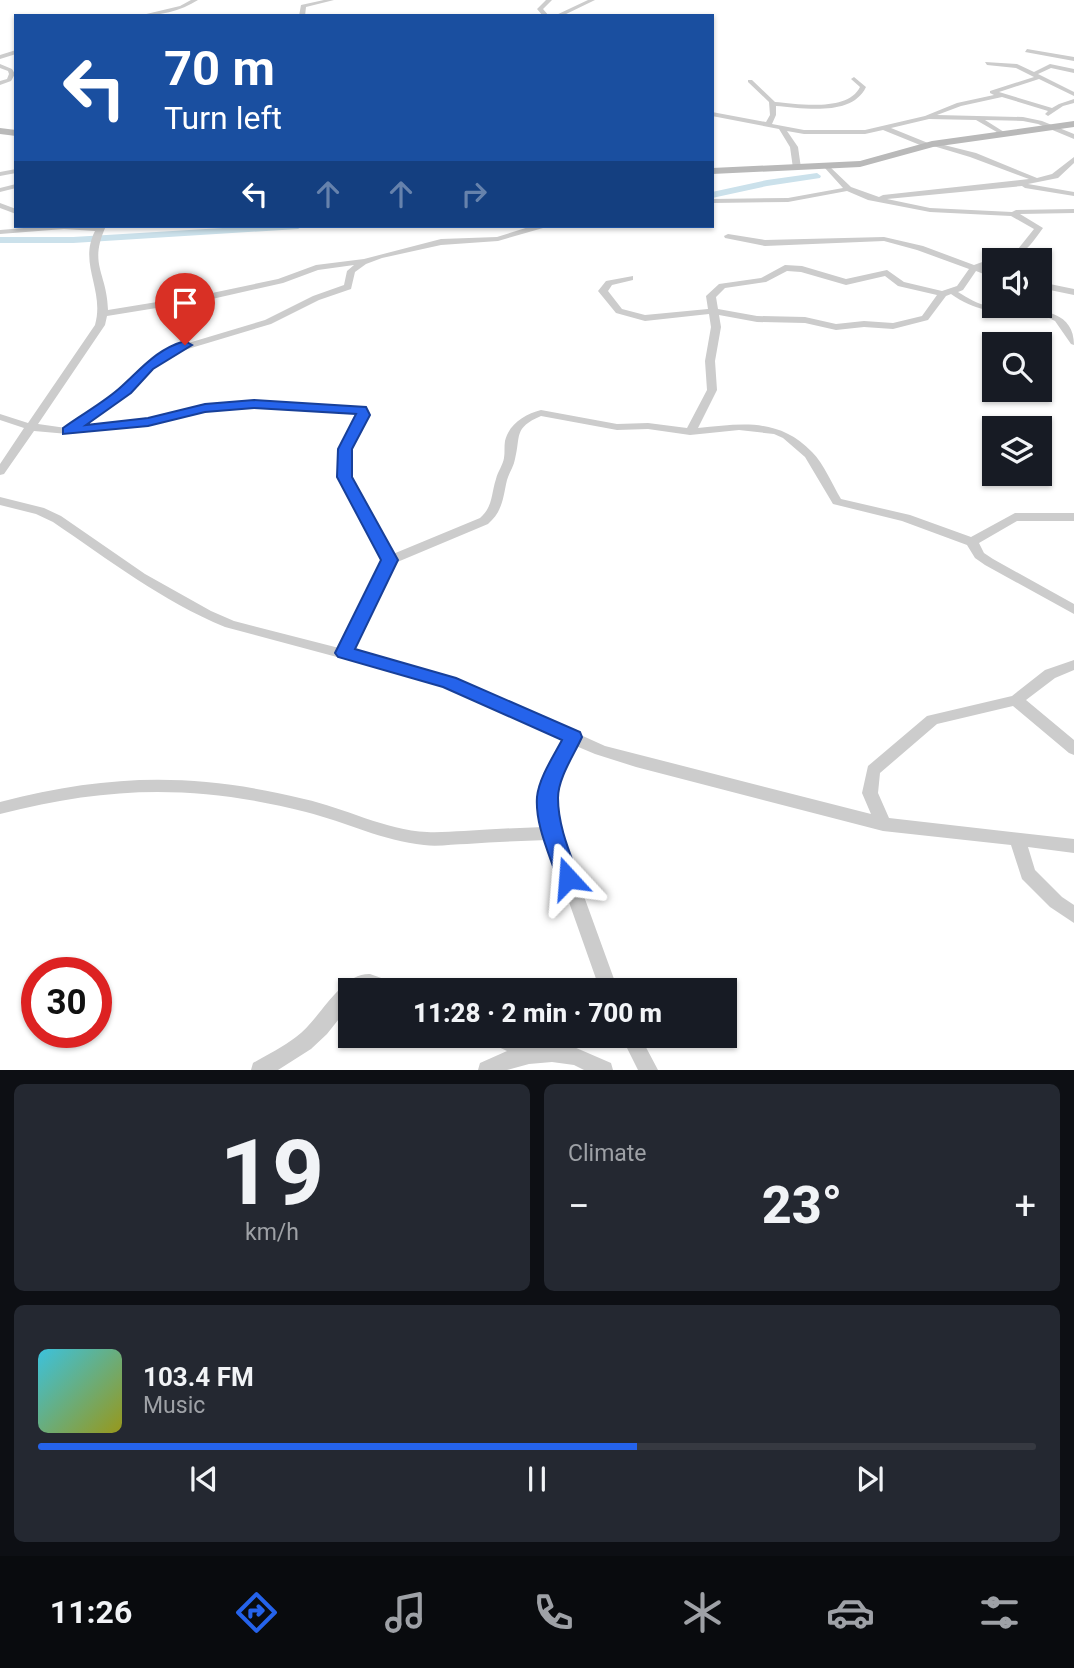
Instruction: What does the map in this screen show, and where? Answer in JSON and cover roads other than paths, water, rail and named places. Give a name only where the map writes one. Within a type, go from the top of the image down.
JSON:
[{"type":"street","points":[[150,14],[182,7],[195,0]]},
{"type":"street","points":[[302,14],[303,6],[331,0]]},
{"type":"street","points":[[544,14],[540,9],[549,0]]},
{"type":"street","points":[[561,14],[592,0]]},
{"type":"street","points":[[1027,51],[1074,59]]},
{"type":"street","points":[[987,63],[1013,65],[1074,94]]},
{"type":"street","points":[[0,66],[12,74],[9,80],[0,83]]},
{"type":"street","points":[[1074,71],[1050,66],[1037,76],[992,92],[1051,110],[1074,101]]},
{"type":"street","points":[[750,81],[773,104],[820,106],[849,102],[859,97],[863,87],[854,79]]},
{"type":"street","points":[[1061,88],[1074,86]]},
{"type":"street","points":[[714,114],[769,123],[782,129],[865,132],[927,117],[952,106],[1002,95]]},
{"type":"street","points":[[769,123],[773,104]]},
{"type":"street","points":[[952,106],[1002,133]]},
{"type":"street","points":[[1044,125],[1051,110]]},
{"type":"street","points":[[927,117],[977,118],[1044,125],[1074,124]]},
{"type":"street","points":[[714,171],[828,167],[874,161],[928,144],[1044,125],[1074,137]]},
{"type":"street","points":[[885,128],[928,144],[973,155],[1037,180]]},
{"type":"street","points":[[782,129],[794,147],[797,168]]},
{"type":"street","points":[[871,198],[1018,184],[1059,174],[1074,159]]},
{"type":"street","points":[[828,167],[848,189],[871,198],[914,208],[1002,213],[1074,211]]},
{"type":"street","points":[[1018,184],[1074,194]]},
{"type":"street","points":[[714,201],[789,200],[848,189]]},
{"type":"street","points":[[947,192],[966,212]]},
{"type":"street","points":[[630,278],[609,284],[603,291],[619,311],[653,318],[714,311],[757,319],[805,320],[828,327],[864,324],[893,326],[925,318],[948,293],[960,288],[974,268],[1021,251],[1039,228],[1023,218],[1002,213]]},
{"type":"street","points":[[0,232],[50,228]]},
{"type":"street","points":[[0,472],[100,326],[106,313],[91,260],[100,229],[81,228]]},
{"type":"street","points":[[106,313],[212,296],[280,281],[316,268],[441,242],[498,239],[534,228]]},
{"type":"street","points":[[728,236],[765,243],[884,239],[920,248],[982,271]]},
{"type":"street","points":[[68,431],[126,390],[148,366],[168,352],[268,322],[316,298],[348,287],[351,271],[369,259]]},
{"type":"street","points":[[690,432],[712,390],[710,361],[716,327],[711,296],[722,286],[764,279],[778,270],[792,268],[845,282],[887,273],[901,284],[948,293],[972,305],[998,312],[1052,316],[1058,319],[1074,342]]},
{"type":"street","points":[[1052,287],[1074,292]]},
{"type":"street","points":[[0,417],[31,427],[68,431],[148,422],[205,408],[254,404],[361,410],[363,415],[345,449],[344,477],[390,560]]},
{"type":"street","points":[[344,653],[390,560],[484,521],[492,515],[499,504],[500,484],[509,462],[514,433],[533,414],[550,413],[617,428],[648,426],[690,432],[739,427],[776,431],[787,436],[808,455],[837,501],[905,518],[972,542],[979,555],[989,562],[1074,610]]},
{"type":"street","points":[[0,501],[40,511],[57,519],[177,601],[202,614],[230,624],[449,682],[573,737],[636,761],[883,824],[1074,846]]},
{"type":"street","points":[[972,542],[1015,517],[1074,517]]},
{"type":"street","points":[[883,824],[870,793],[873,770],[932,720],[1016,699],[1050,674],[1074,665]]},
{"type":"street","points":[[1016,699],[1074,749]]},
{"type":"street","points":[[573,737],[551,783],[547,798],[552,832],[605,978]]},
{"type":"street","points":[[0,808],[70,790],[157,783],[252,793],[307,806],[409,837],[428,839],[552,832]]},
{"type":"street","points":[[1017,838],[1028,874],[1056,902],[1074,915]]},
{"type":"street","points":[[260,1069],[304,1043],[338,1006]]},
{"type":"street","points":[[522,1048],[536,1054]]},
{"type":"street","points":[[637,1048],[649,1069]]},
{"type":"street","points":[[487,1069],[496,1063],[536,1054],[572,1055],[604,1069]]},
{"type":"waterway","points":[[714,195],[817,176]]},
{"type":"waterway","points":[[0,240],[73,240],[266,228]]}]
